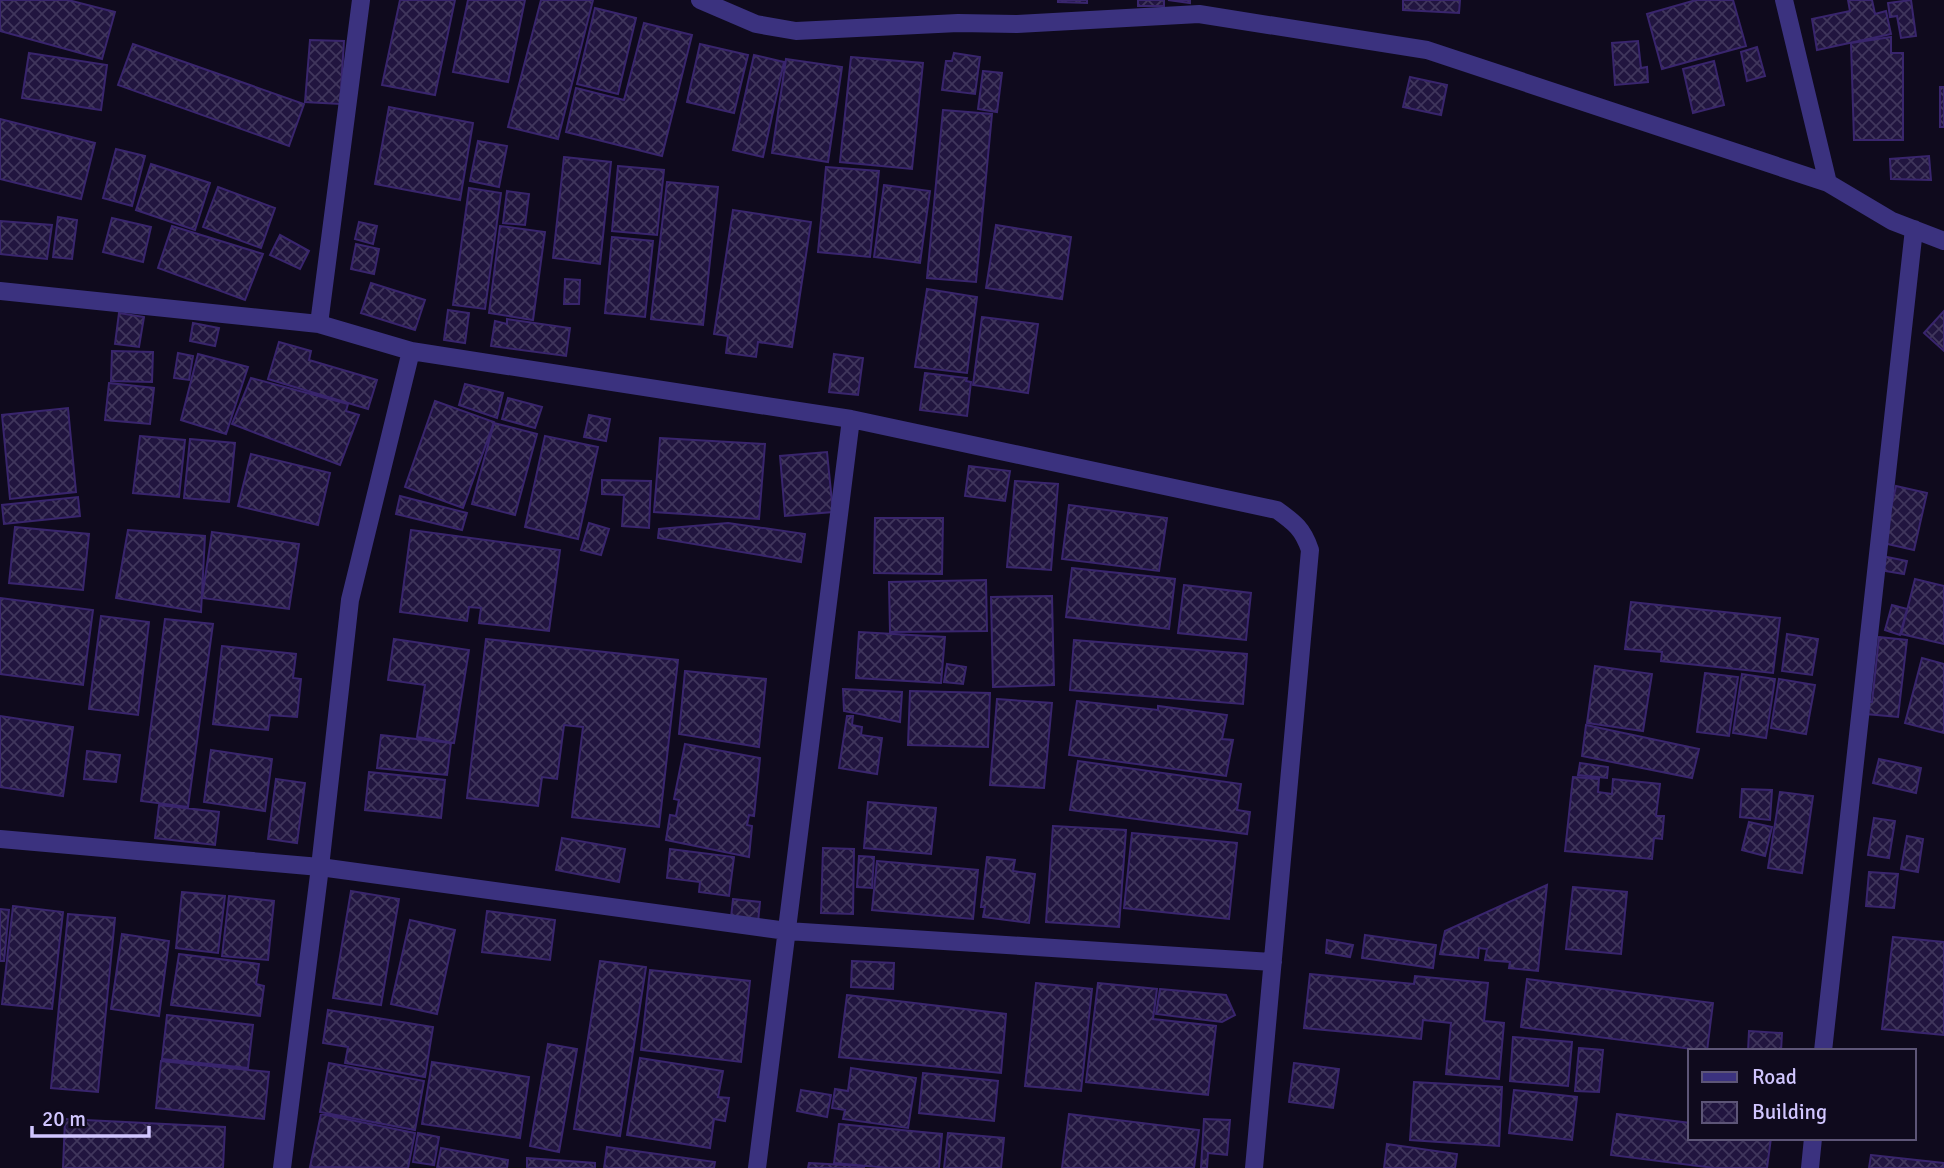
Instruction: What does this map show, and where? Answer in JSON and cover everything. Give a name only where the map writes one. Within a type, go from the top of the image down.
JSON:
[{"type":"street","points":[[319,324],[361,0]]},
{"type":"street","points":[[700,0],[756,24],[796,31],[1199,14],[1413,48],[1440,54],[1828,183],[1892,221],[1944,241]]},
{"type":"street","points":[[1784,0],[1828,183]]},
{"type":"street","points":[[1823,1049],[1914,229]]},
{"type":"street","points":[[0,291],[319,324],[411,351],[851,419],[1277,510],[1294,522],[1305,535],[1310,550],[1254,1168]]},
{"type":"street","points":[[282,1168],[351,600],[411,351]]},
{"type":"street","points":[[757,1168],[851,419]]},
{"type":"street","points":[[0,839],[320,867],[787,931],[1273,962]]},
{"type":"street","points":[[1810,1168],[1813,1140]]},
{"type":"building","points":[[0,0],[68,0],[115,12],[102,59],[0,31]]},
{"type":"building","points":[[400,0],[455,0],[435,95],[382,85]]},
{"type":"building","points":[[468,0],[525,0],[508,82],[453,72]]},
{"type":"building","points":[[541,0],[593,0],[558,139],[508,127]]},
{"type":"building","points":[[1087,0],[1087,3],[1058,2]]},
{"type":"building","points":[[1138,0],[1164,0],[1164,6],[1138,6]]},
{"type":"building","points":[[1168,0],[1190,0],[1190,3]]},
{"type":"building","points":[[1403,0],[1460,0],[1459,13],[1403,10]]},
{"type":"building","points":[[1696,0],[1733,0],[1746,46],[1662,69],[1647,14]]},
{"type":"building","points":[[1848,0],[1872,0],[1875,14],[1886,11],[1891,34],[1817,50],[1812,19],[1850,11]]},
{"type":"building","points":[[1911,0],[1916,36],[1901,38],[1897,16],[1890,17],[1888,3]]},
{"type":"building","points":[[595,8],[636,18],[618,94],[577,84]]},
{"type":"building","points":[[644,23],[692,35],[662,156],[566,132],[576,88],[624,100]]},
{"type":"building","points":[[1891,37],[1891,53],[1903,53],[1903,140],[1854,140],[1851,43]]},
{"type":"building","points":[[310,40],[344,41],[340,104],[305,102]]},
{"type":"building","points":[[1638,41],[1641,68],[1647,67],[1648,82],[1615,85],[1612,43]]},
{"type":"building","points":[[133,44],[304,104],[289,146],[118,85]]},
{"type":"building","points":[[700,44],[748,55],[734,113],[687,102]]},
{"type":"building","points":[[1757,47],[1765,76],[1747,81],[1741,52]]},
{"type":"building","points":[[29,53],[107,65],[101,110],[22,98]]},
{"type":"building","points":[[954,53],[980,57],[975,94],[942,90],[946,61],[952,61]]},
{"type":"building","points":[[754,55],[784,62],[763,157],[733,150]]},
{"type":"building","points":[[851,57],[923,63],[912,169],[840,162]]},
{"type":"building","points":[[786,59],[842,67],[828,162],[772,153]]},
{"type":"building","points":[[1714,61],[1724,105],[1693,113],[1683,69]]},
{"type":"building","points":[[983,71],[1002,73],[997,112],[978,109]]},
{"type":"building","points":[[1410,77],[1447,85],[1441,115],[1403,107]]},
{"type":"building","points":[[1940,87],[1944,87],[1944,127],[1940,127]]},
{"type":"building","points":[[389,107],[473,123],[460,200],[375,184]]},
{"type":"building","points":[[943,110],[992,114],[976,282],[927,278]]},
{"type":"building","points":[[0,119],[95,143],[81,199],[0,179]]},
{"type":"building","points":[[478,141],[507,146],[499,187],[470,181]]},
{"type":"building","points":[[116,149],[145,156],[132,206],[103,198]]},
{"type":"building","points":[[1929,156],[1931,180],[1891,179],[1890,159]]},
{"type":"building","points":[[564,157],[611,162],[600,264],[553,258]]},
{"type":"building","points":[[151,164],[210,183],[195,230],[136,210]]},
{"type":"building","points":[[618,166],[664,170],[657,235],[612,231]]},
{"type":"building","points":[[826,167],[879,171],[870,257],[818,252]]},
{"type":"building","points":[[667,182],[718,187],[703,325],[651,319]]},
{"type":"building","points":[[884,185],[930,191],[920,263],[874,257]]},
{"type":"building","points":[[218,187],[275,208],[261,248],[203,227]]},
{"type":"building","points":[[469,188],[501,193],[485,309],[453,305]]},
{"type":"building","points":[[507,191],[529,194],[525,225],[503,223]]},
{"type":"building","points":[[733,210],[811,222],[792,347],[758,342],[756,357],[726,353],[728,336],[714,334]]},
{"type":"building","points":[[58,217],[77,220],[72,259],[53,257]]},
{"type":"building","points":[[112,218],[151,227],[143,262],[103,252]]},
{"type":"building","points":[[0,221],[52,225],[47,259],[0,254]]},
{"type":"building","points":[[359,222],[377,226],[373,244],[355,239]]},
{"type":"building","points":[[996,225],[1071,237],[1062,299],[986,288]]},
{"type":"building","points":[[172,226],[263,254],[245,300],[158,268]]},
{"type":"building","points":[[500,226],[545,232],[533,320],[489,313]]},
{"type":"building","points":[[280,235],[309,251],[300,269],[270,255]]},
{"type":"building","points":[[612,237],[653,241],[645,317],[605,313]]},
{"type":"building","points":[[356,244],[379,249],[374,274],[351,269]]},
{"type":"building","points":[[565,279],[580,280],[579,304],[564,304]]},
{"type":"building","points":[[371,283],[425,300],[415,330],[361,313]]},
{"type":"building","points":[[927,289],[977,297],[967,373],[915,367]]},
{"type":"building","points":[[448,310],[469,313],[465,343],[444,340]]},
{"type":"building","points":[[1944,311],[1944,351],[1924,333]]},
{"type":"building","points":[[119,313],[144,317],[139,347],[115,344]]},
{"type":"building","points":[[982,317],[1038,324],[1028,393],[973,385]]},
{"type":"building","points":[[507,319],[570,328],[566,356],[491,346],[495,321],[507,324]]},
{"type":"building","points":[[193,323],[219,328],[215,346],[190,341]]},
{"type":"building","points":[[279,342],[311,351],[309,360],[377,380],[368,409],[268,379]]},
{"type":"building","points":[[112,351],[153,352],[152,382],[111,381]]},
{"type":"building","points":[[178,353],[193,356],[189,380],[174,378]]},
{"type":"building","points":[[198,354],[248,367],[226,434],[181,420]]},
{"type":"building","points":[[834,354],[863,358],[858,395],[829,392]]},
{"type":"building","points":[[925,373],[967,378],[966,381],[971,382],[967,416],[920,410]]},
{"type":"building","points":[[251,378],[348,404],[346,411],[359,415],[340,465],[232,424]]},
{"type":"building","points":[[109,383],[154,388],[150,424],[105,420]]},
{"type":"building","points":[[465,384],[503,393],[497,418],[459,405]]},
{"type":"building","points":[[508,398],[542,407],[535,428],[502,419]]},
{"type":"building","points":[[435,401],[494,422],[463,508],[405,487]]},
{"type":"building","points":[[68,408],[76,492],[10,499],[2,415]]},
{"type":"building","points":[[589,415],[610,419],[606,441],[584,437]]},
{"type":"building","points":[[494,423],[537,434],[515,515],[472,504]]},
{"type":"building","points":[[140,436],[185,440],[179,497],[133,493]]},
{"type":"building","points":[[545,436],[598,447],[578,539],[525,527]]},
{"type":"building","points":[[660,438],[765,444],[759,519],[654,512]]},
{"type":"building","points":[[190,439],[235,443],[229,502],[184,498]]},
{"type":"building","points":[[827,452],[833,512],[785,516],[780,456]]},
{"type":"building","points":[[251,454],[330,473],[318,525],[238,506]]},
{"type":"building","points":[[969,466],[1010,471],[1005,501],[965,496]]},
{"type":"building","points":[[602,480],[651,481],[649,528],[622,526],[624,495],[602,494]]},
{"type":"building","points":[[1015,481],[1058,484],[1051,570],[1007,567]]},
{"type":"building","points":[[1896,486],[1927,493],[1914,550],[1883,543]]},
{"type":"building","points":[[400,496],[467,513],[462,530],[396,514]]},
{"type":"building","points":[[78,497],[80,516],[4,524],[2,505]]},
{"type":"building","points":[[1069,505],[1167,518],[1159,571],[1062,559]]},
{"type":"building","points":[[875,518],[943,518],[942,574],[874,573]]},
{"type":"building","points":[[589,523],[609,529],[601,555],[581,550]]},
{"type":"building","points":[[728,523],[805,534],[801,562],[658,538],[659,529]]},
{"type":"building","points":[[15,527],[89,534],[83,590],[9,583]]},
{"type":"building","points":[[128,530],[205,536],[201,612],[116,598]]},
{"type":"building","points":[[411,530],[560,550],[549,631],[479,623],[481,608],[469,607],[467,621],[400,612]]},
{"type":"building","points":[[212,532],[299,544],[289,609],[202,598]]},
{"type":"building","points":[[1882,556],[1907,561],[1904,574],[1879,570]]},
{"type":"building","points":[[1072,568],[1175,579],[1169,629],[1066,617]]},
{"type":"building","points":[[1915,579],[1944,586],[1944,644],[1901,634]]},
{"type":"building","points":[[986,580],[987,631],[890,632],[889,582]]},
{"type":"building","points":[[1184,585],[1251,593],[1246,640],[1178,633]]},
{"type":"building","points":[[1052,596],[1054,685],[993,687],[991,597]]},
{"type":"building","points":[[0,598],[93,610],[83,685],[0,674]]},
{"type":"building","points":[[1631,602],[1780,618],[1773,673],[1661,661],[1662,652],[1625,649]]},
{"type":"building","points":[[1892,605],[1907,609],[1900,635],[1885,630]]},
{"type":"building","points":[[101,616],[149,622],[138,715],[89,709]]},
{"type":"building","points":[[165,619],[213,624],[188,807],[141,801]]},
{"type":"building","points":[[859,632],[945,637],[941,683],[856,678]]},
{"type":"building","points":[[1787,634],[1818,639],[1812,675],[1782,671]]},
{"type":"building","points":[[1879,637],[1907,640],[1898,717],[1866,714],[1868,702],[1872,702]]},
{"type":"building","points":[[394,639],[469,650],[454,743],[417,737],[425,685],[388,680]]},
{"type":"building","points":[[486,639],[678,660],[659,827],[572,817],[583,727],[564,725],[557,779],[542,777],[538,806],[467,798]]},
{"type":"building","points":[[1074,640],[1247,654],[1243,704],[1070,690]]},
{"type":"building","points":[[222,646],[296,654],[293,678],[301,679],[297,717],[270,715],[268,730],[213,724]]},
{"type":"building","points":[[1922,658],[1944,664],[1944,733],[1905,723]]},
{"type":"building","points":[[947,664],[966,667],[963,684],[944,682]]},
{"type":"building","points":[[1595,666],[1652,674],[1643,731],[1587,723]]},
{"type":"building","points":[[685,671],[766,679],[759,747],[679,734]]},
{"type":"building","points":[[1705,673],[1738,677],[1729,736],[1697,732]]},
{"type":"building","points":[[1742,674],[1775,679],[1766,738],[1733,733]]},
{"type":"building","points":[[1779,679],[1815,685],[1806,734],[1771,728]]},
{"type":"building","points":[[843,689],[902,692],[900,722],[844,711]]},
{"type":"building","points":[[910,691],[990,693],[988,747],[908,745]]},
{"type":"building","points":[[997,699],[1052,703],[1044,788],[990,785]]},
{"type":"building","points":[[1077,701],[1158,710],[1158,706],[1227,715],[1222,739],[1233,740],[1226,776],[1069,755]]},
{"type":"building","points":[[0,716],[73,727],[63,796],[0,787]]},
{"type":"building","points":[[847,716],[853,716],[852,725],[862,727],[861,735],[882,738],[877,774],[839,768]]},
{"type":"building","points":[[1586,725],[1699,749],[1692,778],[1582,756]]},
{"type":"building","points":[[381,735],[451,743],[447,775],[377,768]]},
{"type":"building","points":[[685,744],[760,758],[754,816],[749,815],[747,825],[752,826],[749,857],[666,840],[670,815],[676,816],[679,800],[674,799]]},
{"type":"building","points":[[211,750],[272,759],[265,811],[204,802]]},
{"type":"building","points":[[87,751],[120,755],[116,782],[84,779]]},
{"type":"building","points":[[1879,759],[1921,768],[1916,793],[1873,783]]},
{"type":"building","points":[[1078,761],[1241,784],[1237,810],[1250,812],[1247,834],[1070,810]]},
{"type":"building","points":[[1580,763],[1608,767],[1607,778],[1578,775]]},
{"type":"building","points":[[369,772],[445,780],[441,818],[365,810]]},
{"type":"building","points":[[1573,777],[1599,779],[1598,792],[1612,794],[1613,779],[1660,784],[1656,816],[1664,816],[1662,839],[1654,838],[1652,859],[1565,851]]},
{"type":"building","points":[[276,779],[305,783],[297,843],[268,839]]},
{"type":"building","points":[[1742,789],[1772,790],[1770,820],[1740,817]]},
{"type":"building","points":[[1780,792],[1813,796],[1802,873],[1768,868]]},
{"type":"building","points":[[868,802],[936,808],[931,854],[864,848]]},
{"type":"building","points":[[159,805],[219,812],[215,845],[155,838]]},
{"type":"building","points":[[1874,818],[1895,821],[1889,858],[1868,855]]},
{"type":"building","points":[[1749,822],[1772,827],[1765,856],[1742,850]]},
{"type":"building","points":[[1053,826],[1126,830],[1119,927],[1046,922]]},
{"type":"building","points":[[1132,833],[1237,843],[1229,919],[1124,908]]},
{"type":"building","points":[[1907,836],[1923,839],[1918,872],[1901,869]]},
{"type":"building","points":[[562,838],[625,849],[619,882],[556,870]]},
{"type":"building","points":[[823,848],[854,849],[853,914],[821,913]]},
{"type":"building","points":[[670,849],[734,857],[729,896],[699,892],[700,882],[667,878]]},
{"type":"building","points":[[859,856],[874,857],[872,888],[857,887]]},
{"type":"building","points":[[987,857],[1015,860],[1013,871],[1035,874],[1029,923],[983,917],[985,907],[981,907]]},
{"type":"building","points":[[877,861],[978,870],[973,919],[872,910]]},
{"type":"building","points":[[1869,872],[1898,874],[1894,908],[1866,906]]},
{"type":"building","points":[[1547,885],[1538,971],[1509,968],[1510,962],[1485,960],[1487,949],[1479,948],[1478,958],[1440,954],[1445,931]]},
{"type":"building","points":[[1573,887],[1627,892],[1621,954],[1566,949]]},
{"type":"building","points":[[351,891],[399,899],[381,1005],[333,998]]},
{"type":"building","points":[[182,892],[225,896],[218,953],[176,948]]},
{"type":"building","points":[[229,896],[274,901],[268,960],[222,956]]},
{"type":"building","points":[[733,899],[760,902],[758,922],[731,918]]},
{"type":"building","points":[[13,906],[63,912],[52,1009],[2,1004]]},
{"type":"building","points":[[0,909],[9,910],[4,961],[0,961]]},
{"type":"building","points":[[487,911],[555,920],[550,960],[482,952]]},
{"type":"building","points":[[68,914],[115,918],[98,1092],[51,1088]]},
{"type":"building","points":[[410,920],[455,930],[437,1014],[391,1004]]},
{"type":"building","points":[[122,934],[169,941],[159,1016],[111,1009]]},
{"type":"building","points":[[1365,935],[1436,945],[1433,968],[1362,958]]},
{"type":"building","points":[[1893,937],[1944,942],[1944,1035],[1882,1029]]},
{"type":"building","points":[[1327,940],[1353,945],[1350,957],[1326,953]]},
{"type":"building","points":[[179,954],[259,964],[256,984],[264,986],[260,1016],[171,1005]]},
{"type":"building","points":[[600,961],[646,967],[620,1136],[574,1129]]},
{"type":"building","points":[[852,961],[894,963],[893,989],[851,987]]},
{"type":"building","points":[[650,970],[750,981],[741,1062],[641,1050]]},
{"type":"building","points":[[1310,974],[1414,984],[1415,976],[1488,983],[1484,1021],[1504,1023],[1499,1079],[1446,1074],[1451,1023],[1423,1020],[1421,1039],[1304,1028]]},
{"type":"building","points":[[1527,979],[1713,1003],[1707,1049],[1521,1027]]},
{"type":"building","points":[[1036,983],[1092,989],[1081,1091],[1025,1086]]},
{"type":"building","points":[[1098,983],[1157,989],[1153,1019],[1216,1026],[1208,1095],[1086,1082]]},
{"type":"building","points":[[1160,989],[1226,995],[1235,1015],[1222,1022],[1156,1014]]},
{"type":"building","points":[[847,995],[1006,1014],[1001,1073],[839,1057]]},
{"type":"building","points":[[328,1010],[433,1027],[425,1077],[345,1063],[348,1047],[323,1043]]},
{"type":"building","points":[[167,1015],[253,1025],[248,1068],[162,1059]]},
{"type":"building","points":[[1749,1031],[1782,1033],[1781,1049],[1748,1049]]},
{"type":"building","points":[[1513,1037],[1572,1042],[1568,1086],[1510,1081]]},
{"type":"building","points":[[548,1044],[577,1049],[559,1152],[530,1146]]},
{"type":"building","points":[[1579,1048],[1603,1050],[1599,1092],[1575,1091]]},
{"type":"building","points":[[640,1058],[723,1071],[718,1097],[729,1098],[725,1121],[714,1119],[710,1148],[627,1135]]},
{"type":"building","points":[[161,1061],[269,1072],[264,1119],[156,1108]]},
{"type":"building","points":[[432,1062],[529,1077],[520,1138],[422,1124]]},
{"type":"building","points":[[329,1063],[424,1081],[415,1130],[320,1112]]},
{"type":"building","points":[[1294,1063],[1339,1069],[1333,1108],[1289,1102]]},
{"type":"building","points":[[851,1068],[916,1078],[908,1128],[843,1119],[845,1110],[832,1108],[835,1089],[848,1091]]},
{"type":"building","points":[[923,1073],[998,1081],[994,1121],[919,1113]]},
{"type":"building","points":[[1414,1082],[1502,1087],[1499,1146],[1410,1140]]},
{"type":"building","points":[[801,1090],[831,1095],[827,1117],[797,1111]]},
{"type":"building","points":[[1514,1090],[1577,1097],[1572,1140],[1509,1133]]},
{"type":"building","points":[[321,1114],[415,1133],[408,1168],[310,1167]]},
{"type":"building","points":[[1069,1114],[1199,1130],[1194,1168],[1062,1168]]},
{"type":"building","points":[[1617,1114],[1688,1123],[1688,1140],[1771,1140],[1767,1168],[1714,1168],[1611,1155]]},
{"type":"building","points":[[65,1119],[225,1127],[223,1168],[63,1168]]},
{"type":"building","points":[[1204,1119],[1230,1120],[1227,1155],[1208,1153],[1207,1168],[1201,1168]]},
{"type":"building","points":[[839,1124],[942,1134],[939,1168],[888,1168],[834,1163]]},
{"type":"building","points":[[418,1133],[439,1137],[434,1165],[413,1162]]},
{"type":"building","points":[[948,1133],[1004,1138],[1001,1168],[944,1168]]},
{"type":"building","points":[[1387,1144],[1457,1154],[1455,1168],[1384,1168]]},
{"type":"building","points":[[607,1147],[715,1162],[714,1168],[604,1168]]},
{"type":"building","points":[[441,1148],[508,1160],[507,1168],[437,1168]]},
{"type":"building","points":[[1871,1155],[1944,1163],[1944,1168],[1869,1168]]},
{"type":"building","points":[[527,1158],[595,1163],[595,1168],[527,1168]]},
{"type":"building","points":[[809,1163],[864,1166],[864,1168],[808,1168]]}]
